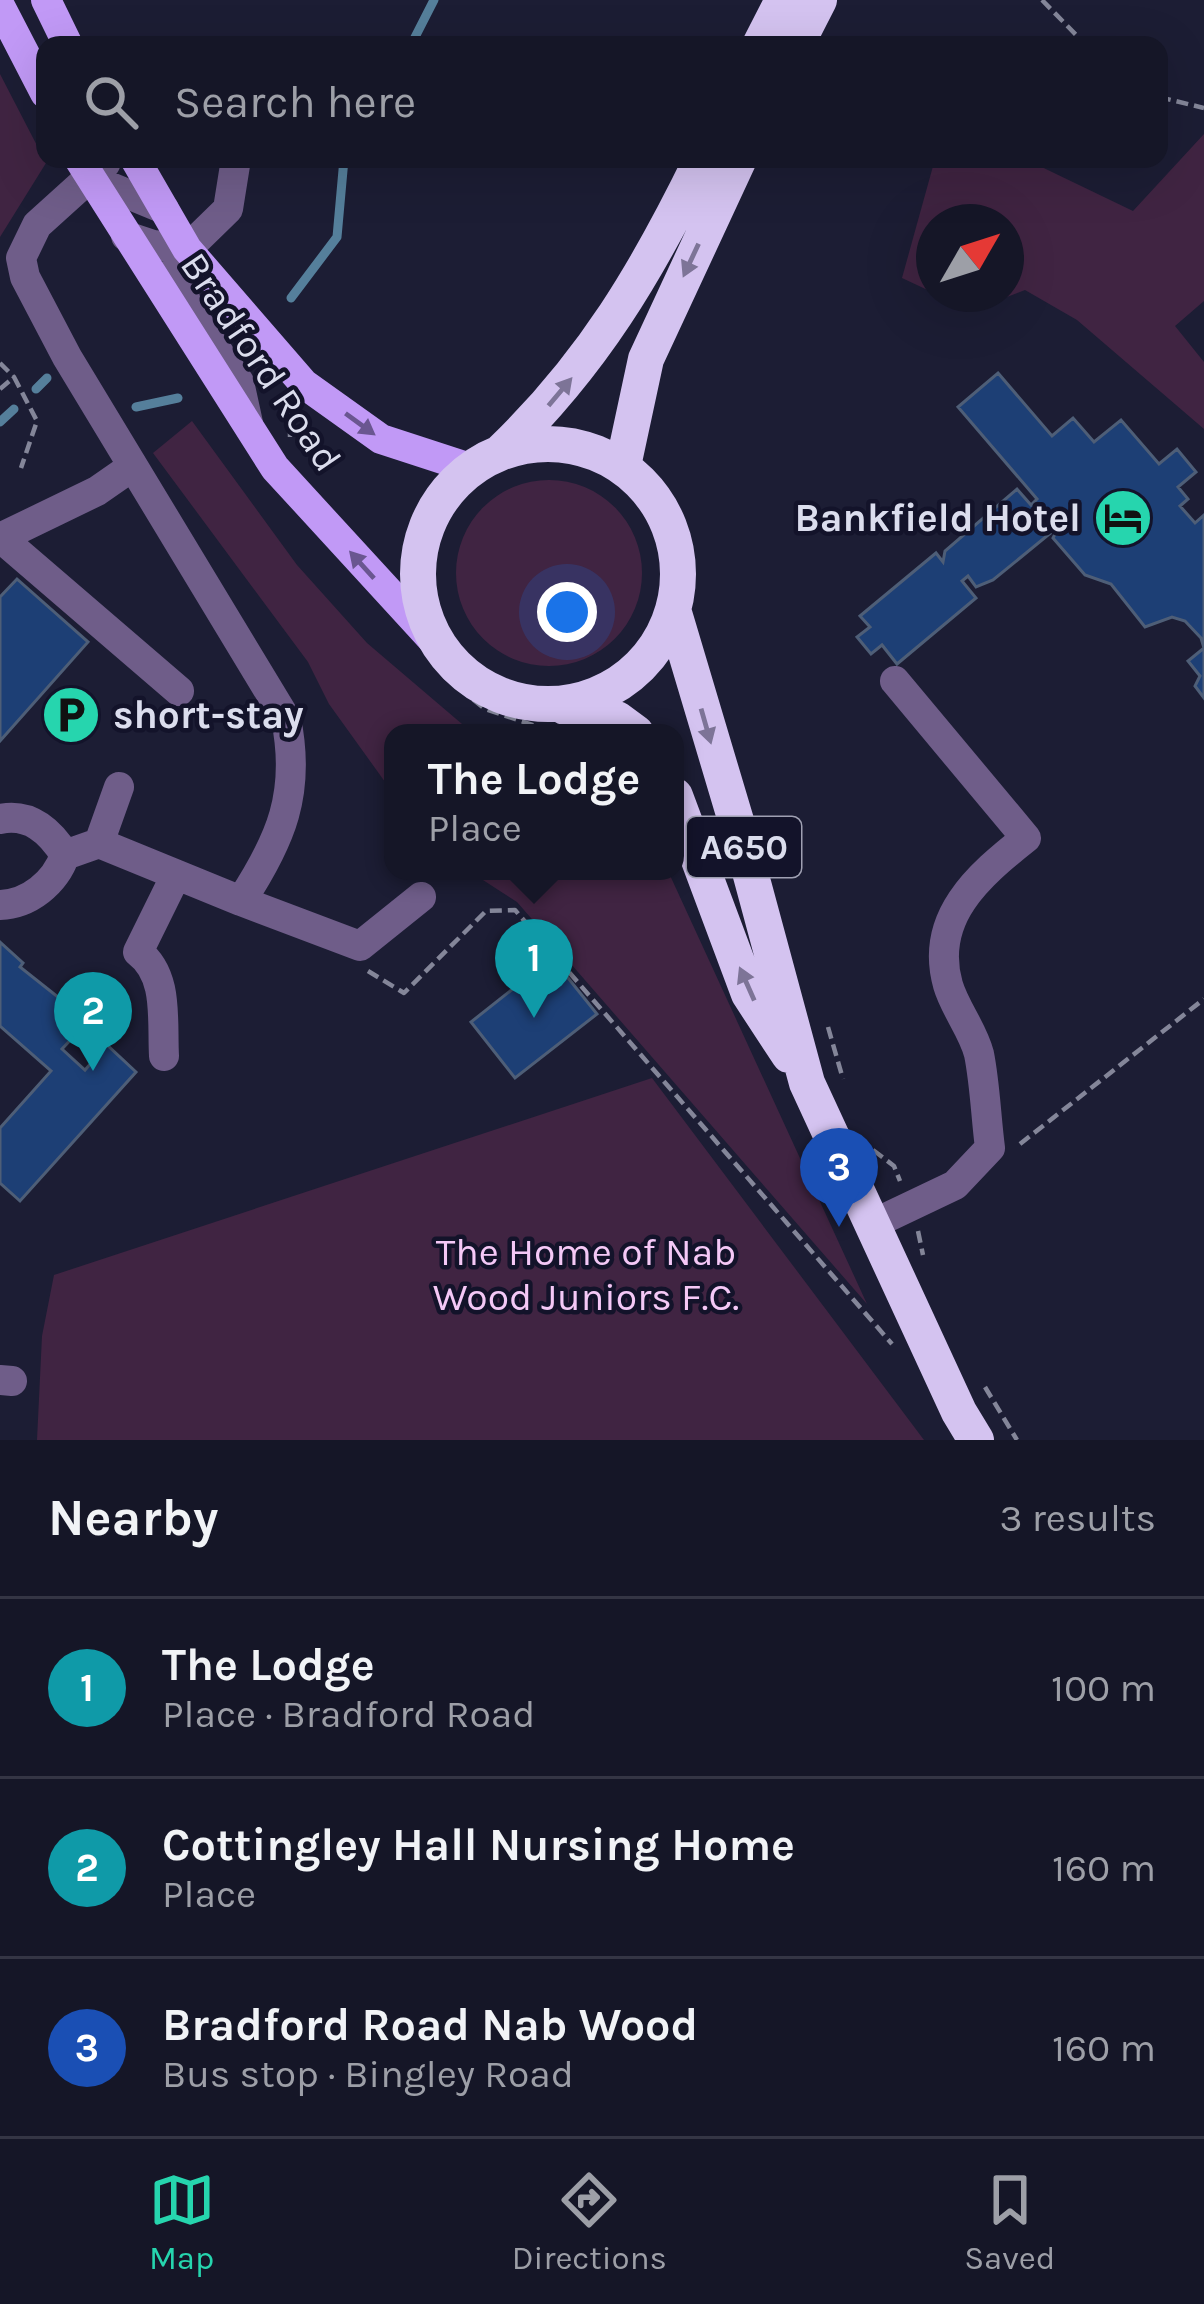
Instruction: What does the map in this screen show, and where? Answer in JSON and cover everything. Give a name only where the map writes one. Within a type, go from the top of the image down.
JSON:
[{"type":"highway","points":[[764,36],[782,0]]},
{"type":"highway","points":[[801,36],[819,0]]},
{"type":"highway","name":"A650","points":[[624,724],[556,705],[513,700],[473,681],[442,650],[423,611],[417,568],[423,532],[442,497],[556,398],[720,168]]},
{"type":"highway","name":"A650","points":[[622,466],[646,359],[723,168]]},
{"type":"highway","name":"A650","points":[[486,460],[543,443],[585,448],[622,466],[652,494],[673,531],[680,572],[674,613],[656,649],[630,678],[595,697],[556,705]]},
{"type":"highway","name":"A650","points":[[674,613],[740,832],[871,1225],[976,1440]]},
{"type":"highway","name":"A650","points":[[684,820],[749,994],[825,1082]]},
{"type":"main road","points":[[46,0],[64,36]]},
{"type":"main road","points":[[0,6],[36,76]]},
{"type":"main road","name":"Bradford Road","points":[[92,168],[126,236],[275,467],[442,650]]},
{"type":"main road","name":"Bradford Road","points":[[140,168],[187,249],[304,383],[381,439],[486,460]]},
{"type":"lane","points":[[88,168],[37,225],[22,258],[25,277],[67,357],[286,719],[292,777],[286,813],[266,864],[241,901]]},
{"type":"lane","points":[[96,168],[164,209]]},
{"type":"lane","points":[[235,168],[228,209],[177,263],[187,307],[238,382],[250,429]]},
{"type":"lane","points":[[126,236],[187,249]]},
{"type":"lane","points":[[133,466],[97,491],[0,538],[179,691]]},
{"type":"lane","points":[[871,1225],[956,1185],[990,1148],[978,1050],[948,985],[944,955],[949,915],[1026,838],[895,681]]},
{"type":"lane","points":[[99,843],[119,787]]},
{"type":"lane","points":[[0,819],[15,816],[51,832],[64,855]]},
{"type":"lane","points":[[0,905],[8,906],[48,884],[64,855],[99,843],[359,946],[421,897]]},
{"type":"lane","points":[[164,1056],[160,979],[153,963],[138,952],[176,875]]},
{"type":"path","points":[[1042,0],[1077,36]]},
{"type":"path","points":[[1168,99],[1204,108]]},
{"type":"path","points":[[0,363],[14,377],[37,421],[21,468]]},
{"type":"path","points":[[0,389],[14,377]]},
{"type":"path","points":[[365,970],[404,993],[486,910],[515,910],[902,1354]]},
{"type":"path","points":[[990,1148],[1019,1144],[1204,999]]},
{"type":"path","points":[[824,1015],[825,1082]]},
{"type":"path","points":[[865,1138],[894,1166],[910,1204],[923,1251],[922,1265]]},
{"type":"path","points":[[983,1384],[1017,1440]]},
{"type":"green space","points":[[0,74],[36,144],[36,168],[43,168],[0,237]]},
{"type":"green space","points":[[1204,134],[1204,301],[1175,326],[1204,362],[1204,429],[1077,320],[1024,290],[1024,204],[923,204],[933,168],[1044,168],[1133,211]]},
{"type":"green space","points":[[916,228],[916,285],[902,278]]},
{"type":"green space","points":[[192,421],[297,565],[367,643],[462,724],[384,724],[384,780],[329,704],[308,662],[153,453]]},
{"type":"green space","points":[[549,480],[584,488],[614,508],[634,538],[642,573],[634,608],[614,638],[584,658],[549,666],[514,658],[484,638],[464,608],[456,573],[464,538],[484,508],[514,488]]},
{"type":"green space","points":[[483,880],[672,880],[867,1304],[517,902]]},
{"type":"green space","name":"The Home of Nab Wood Juniors F.C.","points":[[652,1078],[924,1440],[37,1440],[42,1336],[54,1275]]},
{"type":"building","name":"Bankfield Hotel","points":[[998,373],[1052,436],[1073,418],[1094,442],[1121,420],[1159,464],[1177,449],[1196,472],[1178,487],[1188,499],[1180,506],[1195,523],[1204,515],[1204,648],[1185,621],[1172,617],[1145,627],[1111,584],[1085,575],[1053,538],[1060,524],[1047,510],[1041,515],[1053,531],[993,580],[976,587],[968,576],[962,581],[976,598],[897,664],[882,645],[871,654],[857,637],[870,627],[860,616],[936,553],[943,562],[945,551],[1017,489],[1031,505],[1037,499],[958,407]]},
{"type":"building","points":[[17,579],[88,642],[0,741],[0,597]]},
{"type":"building","points":[[1204,648],[1204,698],[1195,686],[1200,676],[1188,661]]},
{"type":"building","points":[[0,942],[23,963],[20,967],[68,1005],[58,1016],[77,1033],[62,1049],[85,1070],[107,1045],[136,1072],[20,1201],[0,1183],[0,1128],[51,1071],[0,1026]]},
{"type":"building","points":[[552,958],[597,1014],[515,1078],[471,1022]]},
{"type":"waterway","points":[[416,36],[434,0]]},
{"type":"waterway","points":[[291,298],[337,237],[343,168]]},
{"type":"waterway","points":[[36,389],[47,378]]},
{"type":"waterway","points":[[136,407],[178,398]]},
{"type":"waterway","points":[[0,422],[14,409]]},
{"type":"place","name":"Bankfield Hotel","points":[[1123,518]]},
{"type":"place","name":"short-stay","points":[[71,715]]},
{"type":"place","name":"The Lodge","points":[[534,1018]]},
{"type":"place","name":"Cottingley Hall Nursing Home","points":[[93,1071]]},
{"type":"place","name":"Bradford Road Nab Wood","points":[[839,1227]]}]
